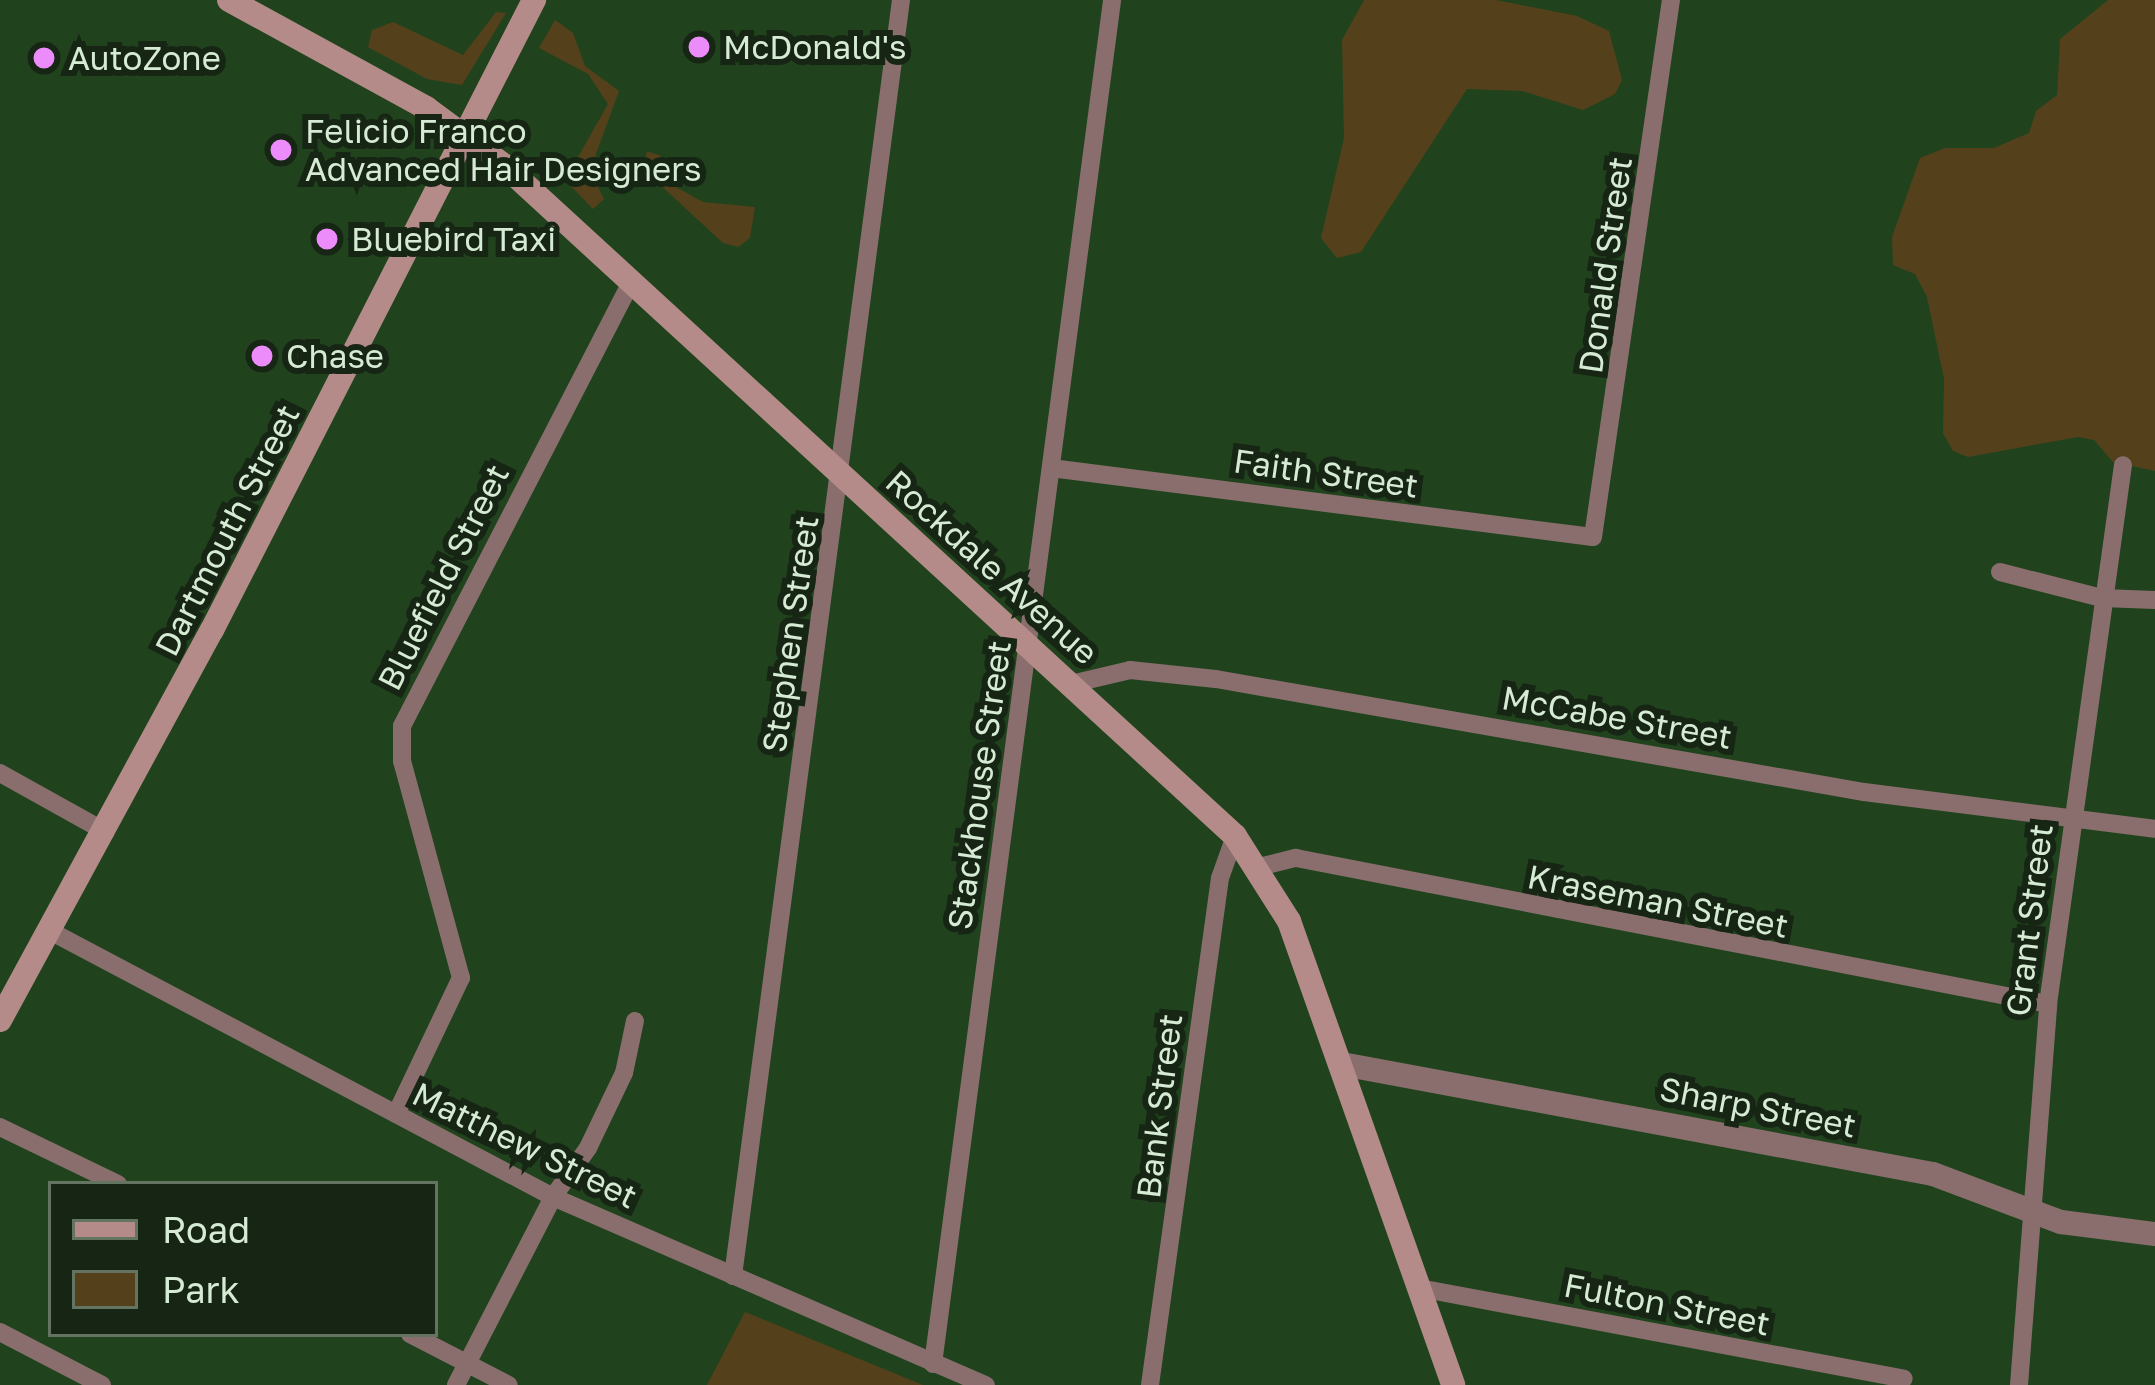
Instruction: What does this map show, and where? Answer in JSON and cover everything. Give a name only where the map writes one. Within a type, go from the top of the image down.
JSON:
[{"type":"main road","name":"Rockdale Avenue","points":[[229,0],[466,136],[1235,836],[1259,867],[1289,921],[1453,1385]]},
{"type":"main road","name":"Dartmouth Street","points":[[0,1020],[6,994],[50,932],[106,832],[534,0]]},
{"type":"street","name":"Stephen Street","points":[[734,1276],[901,0]]},
{"type":"street","name":"Stackhouse Street","points":[[933,1364],[1112,0]]},
{"type":"street","name":"Donald Street","points":[[1593,537],[1671,0]]},
{"type":"street","name":"Bluefield Street","points":[[396,1114],[461,977],[402,760],[402,726],[631,284]]},
{"type":"street","name":"Grant Street","points":[[2019,1385],[2036,1211],[2048,1004],[2122,465]]},
{"type":"street","name":"Faith Street","points":[[1051,468],[1593,537]]},
{"type":"street","points":[[2000,572],[2102,598],[2155,599]]},
{"type":"street","name":"McCabe Street","points":[[1071,684],[1130,670],[1216,679],[2072,821],[2155,829]]},
{"type":"street","points":[[0,773],[106,832]]},
{"type":"street","name":"Bank Street","points":[[1150,1385],[1220,878],[1235,836]]},
{"type":"street","name":"Kraseman Street","points":[[1259,867],[1296,858],[2048,1004]]},
{"type":"street","name":"Matthew Street","points":[[50,932],[553,1197],[986,1385]]},
{"type":"street","points":[[456,1385],[553,1197],[588,1148],[624,1073],[635,1022]]},
{"type":"street","name":"Sharp Street","points":[[1342,1064],[1933,1174],[2080,1226],[2155,1234]]},
{"type":"street","points":[[0,1127],[112,1181]]},
{"type":"street","name":"Fulton Street","points":[[1419,1288],[1904,1379]]},
{"type":"street","points":[[0,1332],[102,1385]]},
{"type":"street","points":[[416,1337],[509,1385]]},
{"type":"green space","points":[[1364,0],[1496,0],[1577,16],[1609,31],[1622,80],[1615,94],[1583,110],[1522,91],[1467,89],[1361,252],[1337,258],[1321,238],[1344,138],[1342,40]]},
{"type":"green space","points":[[2108,0],[2155,0],[2155,471],[2113,462],[2094,440],[2078,437],[1968,457],[1953,451],[1943,433],[1944,379],[1927,297],[1915,274],[1893,265],[1892,237],[1920,158],[1945,148],[1994,148],[2029,133],[2036,111],[2057,95],[2060,39]]},
{"type":"green space","points":[[496,12],[506,13],[462,85],[427,79],[368,47],[372,30],[393,22],[463,55]]},
{"type":"green space","points":[[555,20],[573,33],[585,66],[619,91],[596,154],[593,177],[604,199],[593,209],[565,180],[608,104],[588,74],[539,48]]},
{"type":"green space","points":[[647,151],[661,156],[660,178],[703,202],[755,207],[750,238],[738,247],[723,243],[643,169]]},
{"type":"green space","points":[[745,1312],[923,1385],[707,1385]]},
{"type":"place","name":"McDonald's","points":[[699,47]]},
{"type":"place","name":"AutoZone","points":[[44,58]]},
{"type":"place","name":"Felicio Franco Advanced Hair Designers","points":[[281,150]]},
{"type":"place","name":"Bluebird Taxi","points":[[327,239]]},
{"type":"place","name":"Chase","points":[[262,356]]}]
